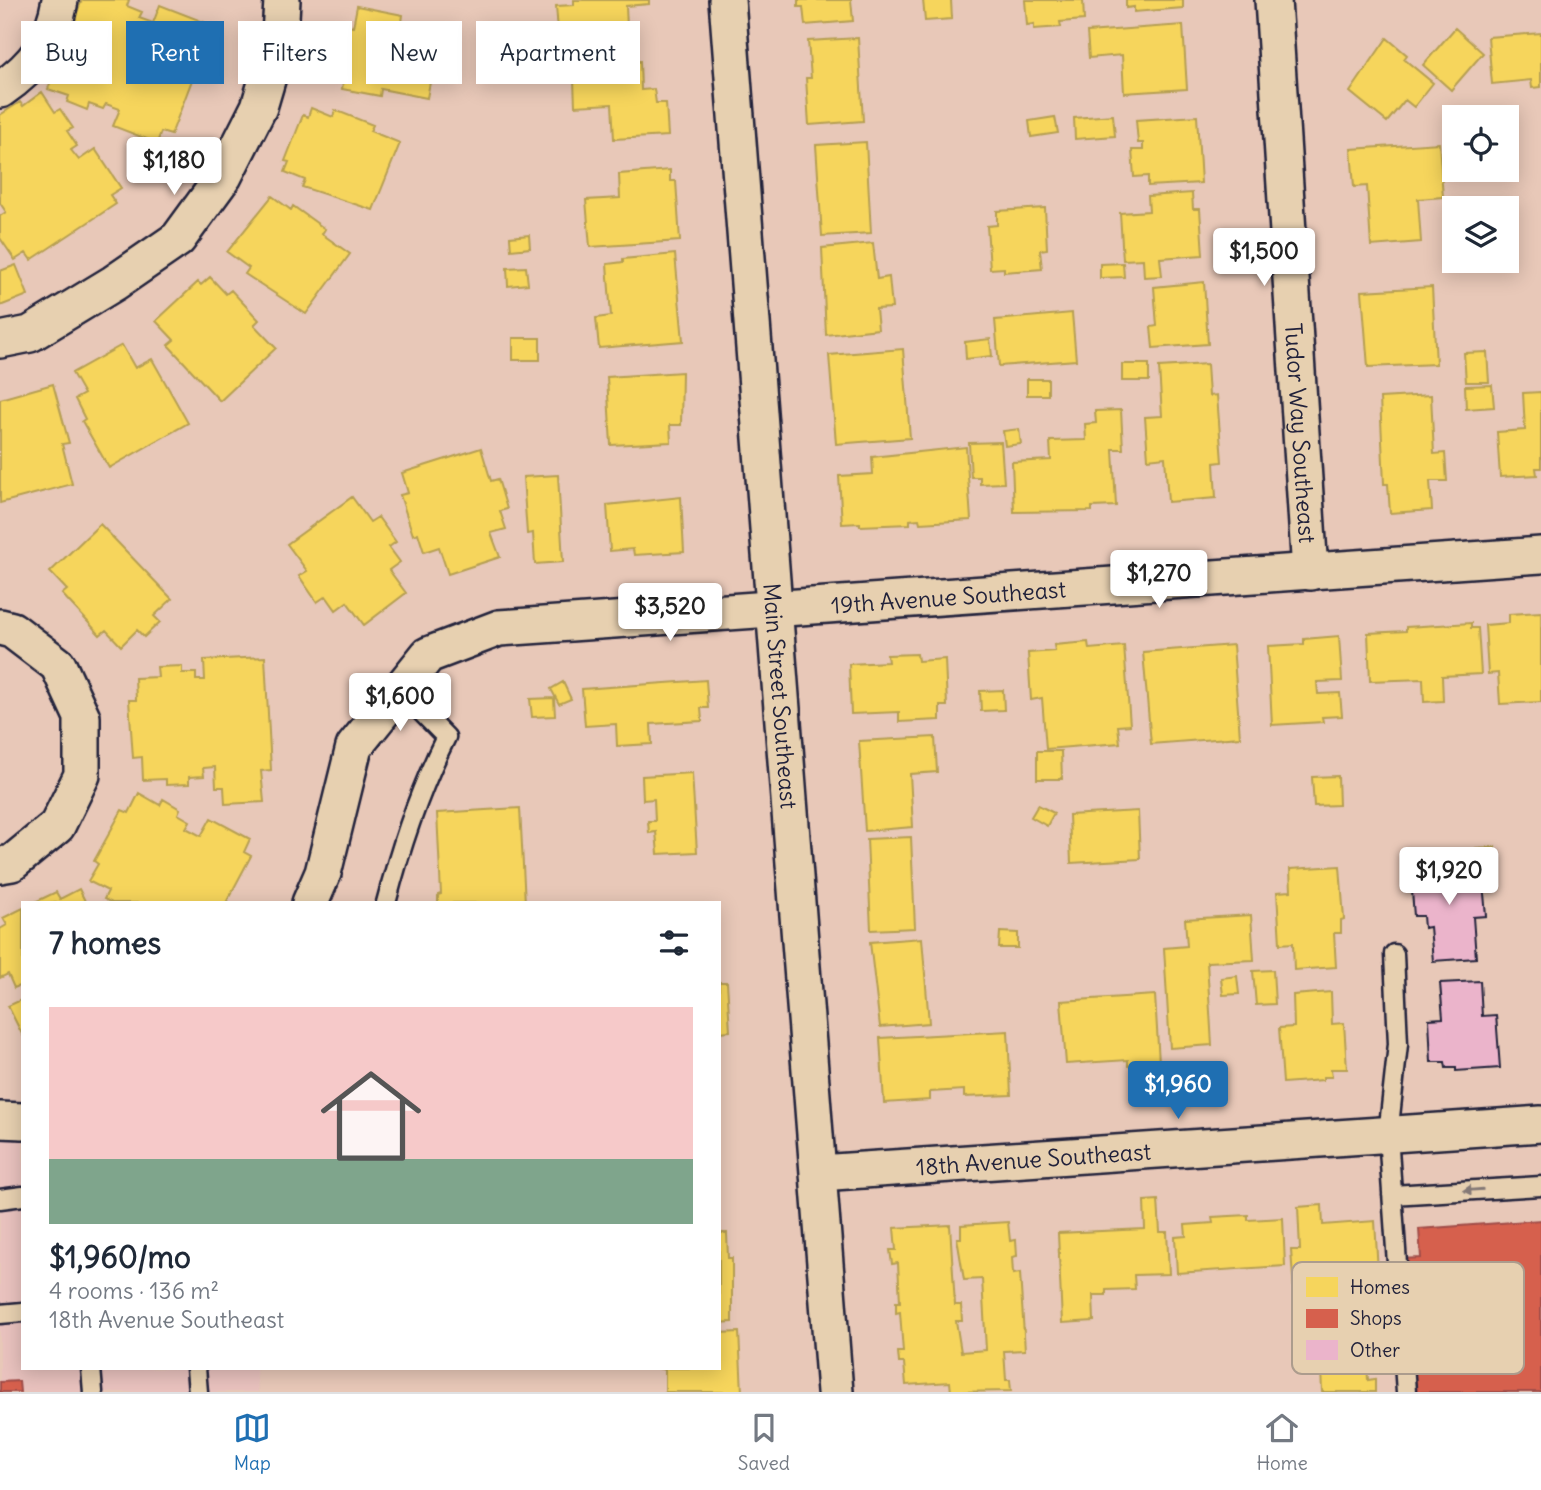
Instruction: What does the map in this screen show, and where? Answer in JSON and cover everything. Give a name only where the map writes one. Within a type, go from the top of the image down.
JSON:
[{"type":"street","points":[[0,90],[27,71],[56,26],[60,0]]},
{"type":"street","points":[[0,340],[30,334],[114,283],[178,239],[224,176],[259,107],[280,36],[282,0]]},
{"type":"street","name":"Main Street Southeast","points":[[727,0],[835,1392]]},
{"type":"street","name":"Tudor Way Southeast","points":[[1273,0],[1310,572]]},
{"type":"street","name":"19th Avenue Southeast","points":[[311,901],[323,873],[354,747],[428,655],[499,628],[1541,555]]},
{"type":"street","points":[[0,627],[12,630],[58,665],[82,717],[82,775],[57,826],[12,863],[0,865]]},
{"type":"street","points":[[0,1120],[21,1121]]},
{"type":"street","name":"18th Avenue Southeast","points":[[819,1173],[1541,1124]]},
{"type":"lane","points":[[387,901],[406,830],[423,782],[446,737],[399,689]]},
{"type":"lane","points":[[1394,954],[1398,1044],[1388,1135],[1397,1262]]},
{"type":"lane","points":[[1392,1195],[1541,1186]]},
{"type":"lane","points":[[0,1199],[21,1196]]},
{"type":"lane","points":[[0,1314],[21,1312]]},
{"type":"lane","points":[[91,1370],[93,1392]]},
{"type":"lane","points":[[196,1370],[198,1392]]},
{"type":"lane","points":[[1405,1374],[1406,1392]]},
{"type":"shaded area","points":[[21,1131],[21,1370],[256,1370],[258,1392],[0,1392],[0,1132]]},
{"type":"building: Homes","points":[[82,0],[129,0],[127,6],[142,12],[139,18],[147,21],[126,21],[126,84],[190,84],[171,135],[161,132],[157,143],[113,126],[120,109],[106,104],[103,109],[89,104],[87,110],[67,102],[69,96],[48,89],[50,84],[112,84],[112,21],[66,21],[70,9],[77,12]]},
{"type":"building: Homes","points":[[574,0],[649,0],[649,4],[626,6],[627,21],[557,21],[556,6],[574,5]]},
{"type":"building: Homes","points":[[798,0],[851,0],[853,21],[805,25],[803,7],[798,7]]},
{"type":"building: Homes","points":[[923,0],[951,0],[952,19],[925,21]]},
{"type":"building: Homes","points":[[1025,0],[1083,0],[1084,20],[1060,22],[1061,27],[1034,29],[1034,24],[1027,25]]},
{"type":"building: Homes","points":[[1126,0],[1183,0],[1183,8],[1134,12],[1134,7],[1126,8]]},
{"type":"building: Homes","points":[[160,5],[201,21],[154,21]]},
{"type":"building: Homes","points":[[357,6],[403,15],[402,21],[366,21],[366,84],[430,84],[427,98],[381,89],[380,96],[342,89],[343,84],[352,84],[353,27]]},
{"type":"building: Homes","points":[[1183,25],[1187,89],[1124,93],[1122,55],[1089,58],[1087,32]]},
{"type":"building: Homes","points":[[1455,28],[1483,53],[1451,90],[1423,65]]},
{"type":"building: Homes","points":[[1541,33],[1541,87],[1532,88],[1531,80],[1492,84],[1488,37]]},
{"type":"building: Homes","points":[[858,38],[863,121],[809,125],[806,78],[811,78],[808,41]]},
{"type":"building: Homes","points":[[1387,38],[1407,55],[1404,59],[1433,83],[1414,107],[1405,100],[1387,122],[1350,92]]},
{"type":"building: Homes","points":[[640,61],[641,90],[654,89],[656,103],[666,103],[668,136],[614,139],[612,104],[575,106],[574,84],[640,84]]},
{"type":"building: Homes","points":[[42,92],[55,112],[60,109],[73,128],[67,131],[77,146],[71,150],[79,160],[95,149],[121,188],[110,195],[116,204],[31,260],[26,253],[15,260],[0,238],[0,216],[6,212],[0,203],[0,115],[20,102],[23,106]]},
{"type":"building: Homes","points":[[311,108],[333,117],[335,110],[373,125],[370,131],[400,143],[373,210],[302,187],[305,180],[285,172],[289,162],[285,161],[303,115],[308,117]]},
{"type":"building: Homes","points":[[1113,115],[1115,136],[1075,139],[1074,118]]},
{"type":"building: Homes","points":[[1197,116],[1201,183],[1148,186],[1148,176],[1134,177],[1132,150],[1143,150],[1143,143],[1138,143],[1136,120]]},
{"type":"building: Homes","points":[[1055,117],[1058,133],[1031,137],[1029,121]]},
{"type":"building: Homes","points":[[866,142],[871,233],[822,236],[816,145]]},
{"type":"building: Homes","points":[[1439,143],[1443,196],[1418,199],[1421,242],[1371,246],[1367,186],[1354,187],[1351,149]]},
{"type":"building: Homes","points":[[670,170],[670,181],[676,181],[680,241],[590,247],[586,200],[620,198],[619,174]]},
{"type":"building: Homes","points":[[1192,193],[1193,209],[1200,209],[1203,255],[1160,258],[1162,276],[1144,277],[1143,259],[1123,260],[1120,213],[1149,211],[1148,196]]},
{"type":"building: Homes","points":[[272,196],[291,210],[293,206],[325,229],[322,234],[350,254],[306,314],[245,274],[249,268],[227,252]]},
{"type":"building: Homes","points":[[1045,208],[1047,249],[1040,250],[1042,269],[1004,272],[1004,268],[990,269],[987,226],[997,225],[997,211]]},
{"type":"building: Homes","points":[[529,235],[530,248],[511,250],[510,237]]},
{"type":"building: Homes","points":[[873,243],[877,279],[889,277],[892,308],[876,309],[878,329],[826,335],[822,248]]},
{"type":"building: Homes","points":[[675,254],[683,341],[599,348],[596,318],[611,316],[607,264],[623,262],[623,259]]},
{"type":"building: Homes","points":[[1123,263],[1124,277],[1100,278],[1100,264]]},
{"type":"building: Homes","points":[[16,265],[28,295],[0,306],[0,271]]},
{"type":"building: Homes","points":[[526,267],[528,284],[508,286],[507,268]]},
{"type":"building: Homes","points":[[210,277],[226,294],[231,290],[259,320],[254,325],[276,348],[220,401],[168,345],[174,340],[156,321],[198,282],[201,285]]},
{"type":"building: Homes","points":[[1204,282],[1208,344],[1153,348],[1151,327],[1157,326],[1154,287]]},
{"type":"building: Homes","points":[[1432,287],[1436,364],[1368,367],[1362,291]]},
{"type":"building: Homes","points":[[1072,313],[1076,360],[999,366],[995,320]]},
{"type":"building: Homes","points":[[513,338],[540,338],[540,360],[513,360]]},
{"type":"building: Homes","points":[[990,339],[992,356],[966,359],[965,342]]},
{"type":"building: Homes","points":[[122,345],[135,368],[152,359],[188,423],[109,468],[82,421],[85,419],[75,399],[84,394],[72,373]]},
{"type":"building: Homes","points":[[903,349],[910,438],[836,444],[829,355]]},
{"type":"building: Homes","points":[[1487,352],[1489,382],[1466,382],[1464,353]]},
{"type":"building: Homes","points":[[1122,364],[1149,364],[1149,381],[1122,381]]},
{"type":"building: Homes","points":[[1207,364],[1209,396],[1217,395],[1222,462],[1214,463],[1216,498],[1168,502],[1165,457],[1148,459],[1145,417],[1162,416],[1159,367]]},
{"type":"building: Homes","points":[[682,372],[681,425],[670,425],[671,442],[611,445],[607,377]]},
{"type":"building: Homes","points":[[1027,379],[1048,379],[1048,395],[1027,395]]},
{"type":"building: Homes","points":[[53,384],[69,443],[62,444],[72,484],[0,503],[0,399]]},
{"type":"building: Homes","points":[[1492,385],[1494,407],[1466,409],[1465,386]]},
{"type":"building: Homes","points":[[1541,392],[1541,468],[1536,468],[1537,475],[1500,477],[1497,432],[1525,430],[1523,393]]},
{"type":"building: Homes","points":[[1431,395],[1434,454],[1445,453],[1447,481],[1430,481],[1432,510],[1390,513],[1388,484],[1384,484],[1380,398]]},
{"type":"building: Homes","points":[[1121,410],[1123,449],[1113,449],[1116,506],[1092,507],[1092,511],[1014,512],[1012,462],[1051,460],[1050,441],[1086,440],[1085,424],[1096,423],[1095,411]]},
{"type":"building: Homes","points":[[1019,429],[1021,444],[1005,446],[1003,431]]},
{"type":"building: Homes","points":[[1001,442],[1004,483],[980,484],[980,477],[971,477],[969,443]]},
{"type":"building: Homes","points":[[966,447],[971,520],[920,523],[919,519],[910,520],[910,524],[842,524],[839,476],[873,474],[872,457]]},
{"type":"building: Homes","points":[[481,448],[491,481],[498,479],[507,509],[500,511],[506,529],[491,533],[500,557],[448,574],[439,547],[424,552],[418,533],[413,535],[400,495],[408,493],[402,473]]},
{"type":"building: Homes","points":[[558,475],[563,562],[535,564],[533,533],[527,534],[523,477]]},
{"type":"building: Homes","points":[[352,497],[370,522],[378,517],[396,542],[389,547],[400,562],[389,570],[406,593],[364,625],[347,602],[336,610],[326,596],[317,602],[299,576],[307,571],[287,544]]},
{"type":"building: Homes","points":[[681,497],[684,552],[634,555],[633,549],[610,551],[607,505]]},
{"type":"building: Homes","points":[[100,524],[172,599],[154,616],[160,622],[144,637],[137,630],[121,646],[106,630],[100,635],[62,594],[67,590],[50,572]]},
{"type":"building: Homes","points":[[1541,612],[1541,702],[1500,704],[1498,673],[1488,674],[1485,625],[1509,623],[1509,614]]},
{"type":"building: Homes","points":[[1471,623],[1471,628],[1478,628],[1481,674],[1442,676],[1443,701],[1424,702],[1423,679],[1370,681],[1368,633],[1406,631],[1406,627]]},
{"type":"building: Homes","points":[[1339,636],[1342,681],[1317,682],[1318,694],[1340,693],[1342,716],[1322,717],[1323,722],[1272,725],[1268,646],[1304,644],[1304,639]]},
{"type":"building: Homes","points":[[1088,642],[1089,649],[1124,646],[1130,725],[1118,726],[1120,743],[1046,749],[1042,698],[1031,700],[1028,653],[1055,651],[1054,645]]},
{"type":"building: Homes","points":[[1233,645],[1240,737],[1151,744],[1143,652]]},
{"type":"building: Homes","points":[[917,654],[918,661],[945,659],[947,706],[940,706],[940,720],[899,722],[899,712],[851,714],[849,664],[888,662],[887,655]]},
{"type":"building: Homes","points":[[265,657],[271,770],[261,771],[264,802],[225,804],[224,787],[216,787],[215,767],[203,768],[204,776],[189,777],[189,784],[166,785],[166,779],[143,780],[142,757],[133,758],[129,700],[136,700],[135,678],[158,677],[157,667],[182,666],[182,673],[196,673],[196,680],[205,680],[204,660]]},
{"type":"building: Homes","points":[[706,680],[708,708],[701,708],[702,721],[651,724],[652,744],[617,746],[616,724],[585,726],[582,689]]},
{"type":"building: Homes","points":[[563,682],[571,699],[559,704],[551,689]]},
{"type":"building: Homes","points":[[1003,690],[1004,710],[981,711],[980,691]]},
{"type":"building: Homes","points":[[554,698],[555,716],[532,717],[530,699]]},
{"type":"building: Homes","points":[[935,737],[937,772],[910,774],[913,827],[865,831],[859,741]]},
{"type":"building: Homes","points":[[1037,751],[1061,751],[1062,779],[1037,779]]},
{"type":"building: Homes","points":[[692,773],[697,852],[658,854],[656,832],[649,833],[648,821],[655,821],[654,799],[643,800],[642,776]]},
{"type":"building: Homes","points":[[1338,776],[1339,805],[1314,806],[1312,777]]},
{"type":"building: Homes","points":[[139,793],[160,805],[163,799],[180,809],[178,814],[190,821],[186,828],[201,836],[211,818],[250,839],[244,852],[251,856],[227,901],[104,899],[108,891],[88,881],[98,864],[94,861],[122,810],[129,813]]},
{"type":"building: Homes","points":[[1038,805],[1054,813],[1047,826],[1031,817]]},
{"type":"building: Homes","points":[[520,808],[525,901],[438,901],[438,895],[441,894],[437,813]]},
{"type":"building: Homes","points":[[1138,811],[1140,859],[1071,863],[1069,815]]},
{"type":"building: Homes","points":[[911,837],[915,928],[871,930],[867,839]]},
{"type":"building: Homes","points":[[1495,847],[1496,860],[1477,861],[1476,848]]},
{"type":"building: Homes","points":[[1340,866],[1344,919],[1341,920],[1341,933],[1334,933],[1336,967],[1294,970],[1293,943],[1280,944],[1277,892],[1291,891],[1290,869]]},
{"type":"building: Homes","points":[[79,889],[85,901],[37,901],[56,892],[60,899]]},
{"type":"building: Homes","points":[[21,909],[21,990],[19,986],[14,988],[8,974],[0,978],[0,929],[7,925],[3,918]]},
{"type":"building: Homes","points":[[1251,915],[1254,960],[1207,962],[1212,1045],[1170,1048],[1164,948],[1187,946],[1185,919]]},
{"type":"building: Homes","points":[[1000,932],[1018,933],[1018,948],[999,948]]},
{"type":"building: Homes","points":[[922,938],[929,1023],[880,1027],[870,942]]},
{"type":"building: Homes","points":[[1273,970],[1275,1004],[1256,1005],[1253,971]]},
{"type":"building: Homes","points":[[1237,976],[1239,994],[1223,995],[1221,978]]},
{"type":"building: Homes","points":[[721,982],[727,982],[730,1031],[721,1032]]},
{"type":"building: Homes","points":[[1331,992],[1332,1024],[1344,1023],[1347,1069],[1331,1069],[1332,1077],[1323,1077],[1323,1080],[1283,1083],[1279,1028],[1294,1027],[1293,995]]},
{"type":"building: Homes","points":[[1155,995],[1159,1063],[1128,1066],[1128,1060],[1066,1064],[1061,1001]]},
{"type":"building: Homes","points":[[21,1000],[21,1032],[8,1006]]},
{"type":"building: Homes","points":[[1008,1031],[1011,1095],[964,1097],[964,1090],[930,1092],[930,1100],[884,1103],[880,1038]]},
{"type":"building: Homes","points":[[1158,1200],[1160,1232],[1167,1232],[1169,1274],[1134,1275],[1135,1289],[1106,1290],[1106,1295],[1093,1295],[1094,1321],[1062,1323],[1058,1233],[1145,1229],[1144,1201]]},
{"type":"building: Homes","points":[[1322,1205],[1323,1225],[1375,1221],[1377,1262],[1292,1264],[1291,1250],[1300,1250],[1298,1207]]},
{"type":"building: Homes","points":[[1248,1215],[1248,1220],[1283,1218],[1285,1266],[1177,1273],[1175,1237],[1186,1236],[1185,1225],[1213,1223],[1212,1217]]},
{"type":"building: Homes","points":[[1008,1222],[1010,1241],[1016,1240],[1017,1256],[1012,1257],[1013,1274],[1020,1273],[1025,1350],[1004,1351],[1006,1380],[1010,1380],[1011,1391],[951,1392],[950,1382],[906,1385],[904,1363],[899,1363],[898,1352],[903,1352],[900,1312],[896,1313],[896,1302],[900,1302],[898,1263],[892,1264],[890,1250],[896,1250],[894,1228],[950,1225],[955,1305],[961,1305],[962,1321],[956,1321],[961,1352],[986,1350],[982,1279],[964,1280],[957,1238],[961,1238],[961,1225]]},
{"type":"building: Homes","points":[[721,1233],[727,1233],[728,1258],[732,1258],[732,1322],[721,1323]]},
{"type":"building: Homes","points":[[739,1332],[742,1392],[665,1392],[665,1370],[721,1370],[721,1333]]},
{"type":"building: Homes","points":[[1321,1374],[1368,1374],[1368,1380],[1375,1379],[1375,1392],[1322,1392]]},
{"type":"building: Shops","points":[[1541,1220],[1541,1392],[1409,1392],[1408,1374],[1524,1374],[1524,1262],[1400,1262],[1400,1259],[1421,1258],[1419,1229]]},
{"type":"building: Shops","points":[[19,1381],[20,1392],[0,1392],[0,1382]]},
{"type":"building: Other","points":[[1467,862],[1467,873],[1482,871],[1486,916],[1473,917],[1476,958],[1433,961],[1430,927],[1424,928],[1423,916],[1414,916],[1410,866]]},
{"type":"building: Other","points":[[1480,981],[1482,1016],[1496,1015],[1500,1068],[1456,1071],[1456,1068],[1446,1068],[1445,1062],[1431,1062],[1429,1019],[1443,1018],[1440,983]]}]
